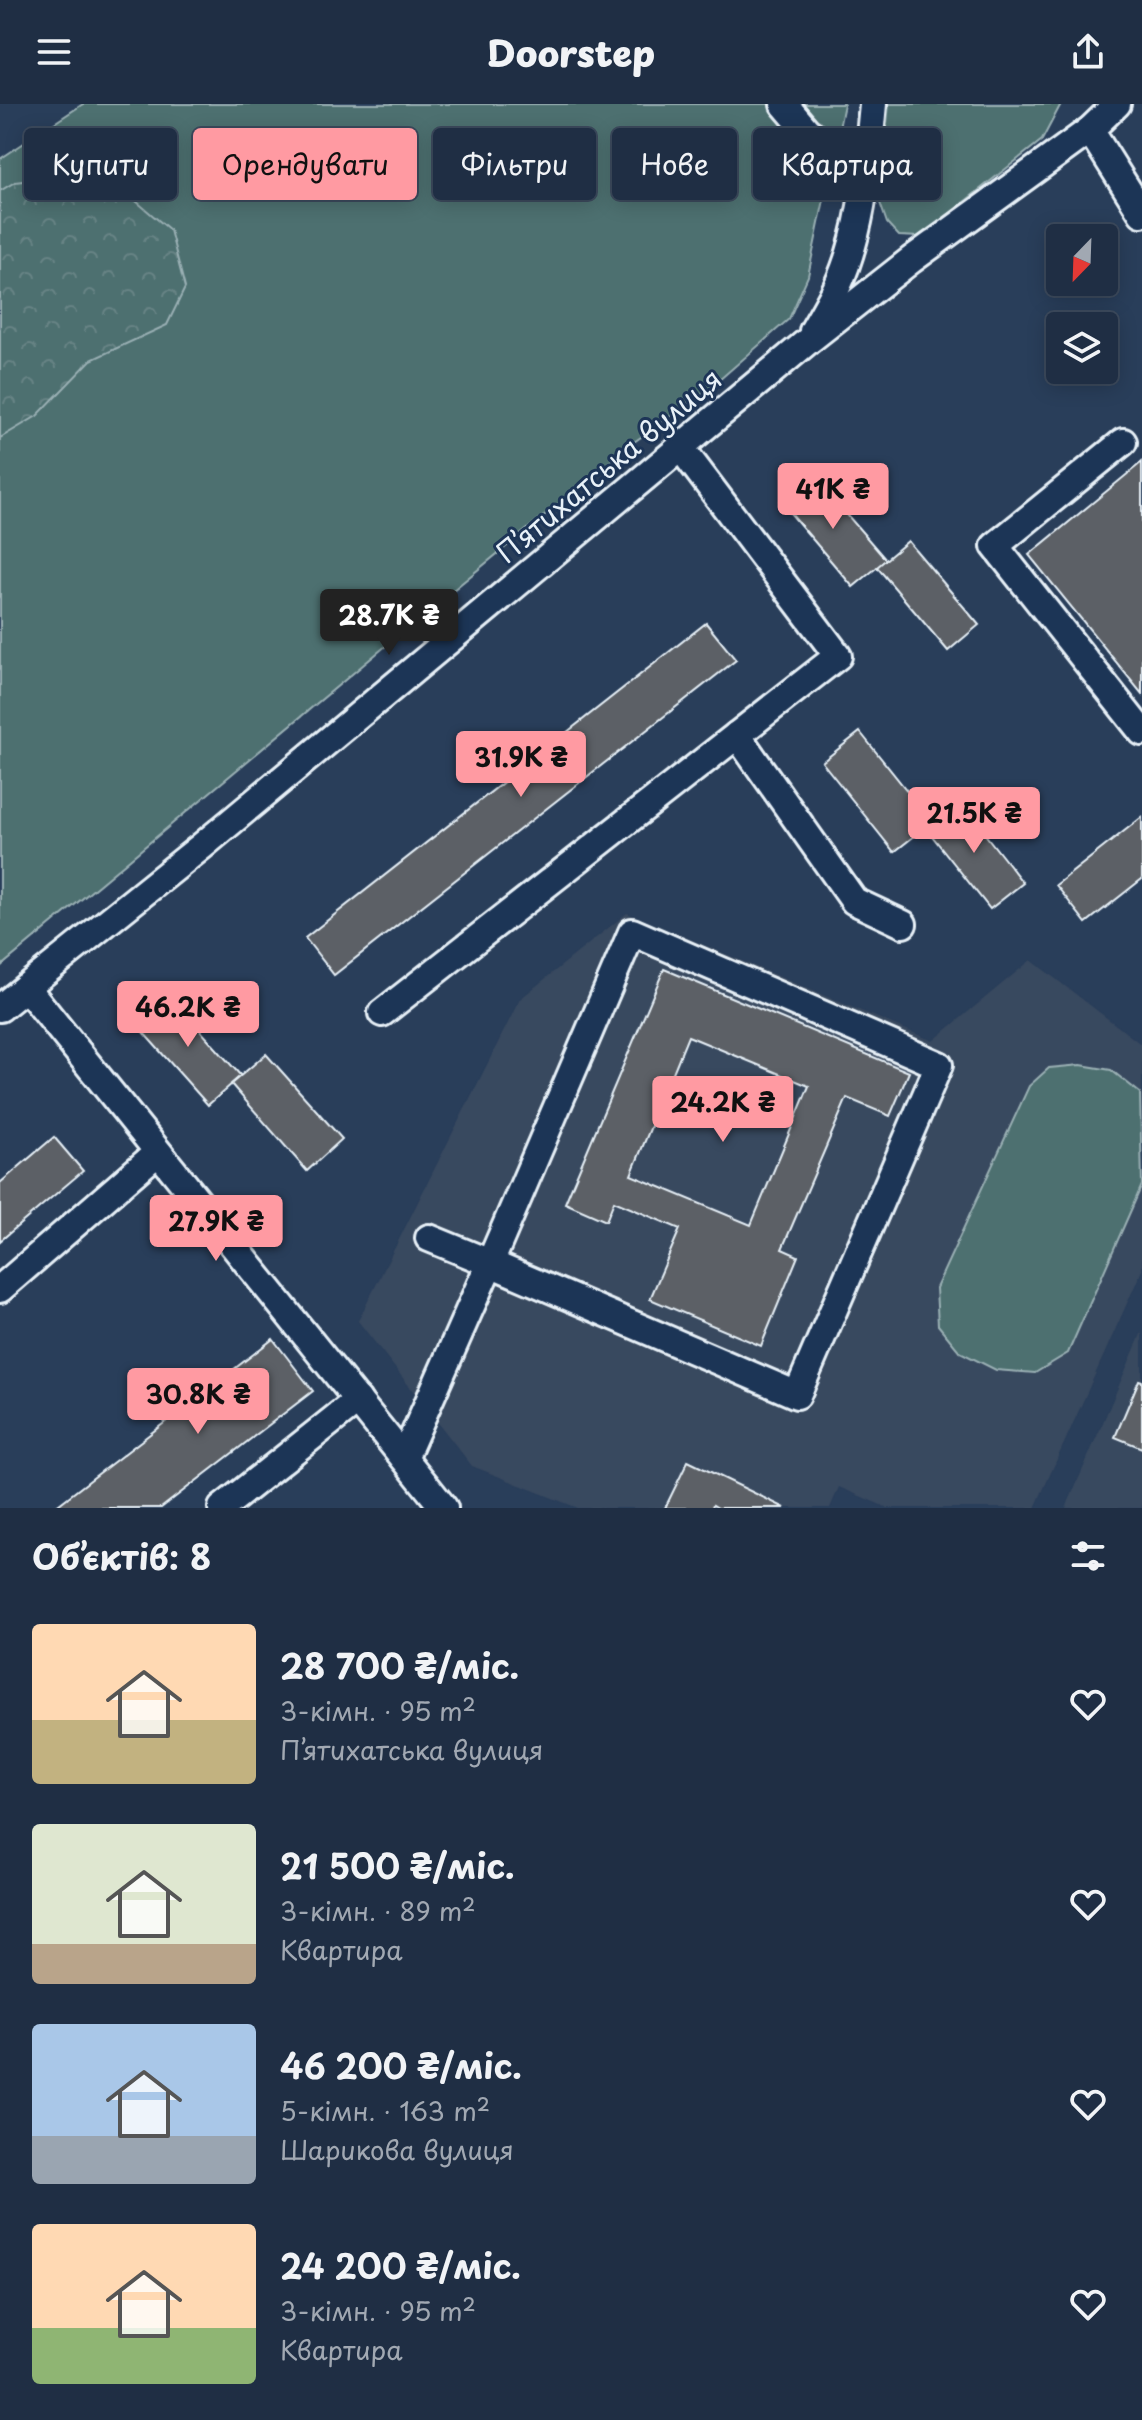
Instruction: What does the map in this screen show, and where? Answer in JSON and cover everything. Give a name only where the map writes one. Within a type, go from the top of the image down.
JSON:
[{"type":"street","points":[[784,104],[804,128]]},
{"type":"street","points":[[871,128],[873,104]]},
{"type":"street","name":"П’ятихатська вулиця","points":[[0,1008],[202,846],[808,341],[911,260],[1090,130],[1117,104]]},
{"type":"street","points":[[1090,130],[1142,213]]},
{"type":"street","points":[[808,341],[838,285],[854,236],[861,200]]},
{"type":"street","points":[[1123,442],[995,546],[1142,732]]},
{"type":"street","points":[[382,1013],[838,656],[681,448]]},
{"type":"street","points":[[737,735],[854,901],[903,924]]},
{"type":"street","points":[[404,1458],[490,1263],[632,932],[939,1065],[797,1395],[490,1263],[429,1238]]},
{"type":"street","points":[[26,987],[444,1508]]},
{"type":"street","points":[[0,1289],[158,1152]]},
{"type":"street","points":[[222,1508],[358,1400]]},
{"type":"shaded area","points":[[627,913],[933,1041],[1031,960],[1142,1045],[1142,1270],[1035,1508],[888,1508],[839,1487],[830,1508],[785,1508],[688,1461],[665,1508],[578,1508],[472,1466],[358,1321],[520,999]]},
{"type":"shaded area","points":[[1142,1332],[1142,1508],[1066,1508]]},
{"type":"green space","points":[[83,104],[844,104],[839,128],[753,128],[753,200],[824,200],[808,276],[789,319],[710,388],[634,442],[441,600],[0,967],[0,159],[24,143],[24,200],[177,200],[177,128],[47,128]]},
{"type":"green space","points":[[889,104],[1061,104],[1042,140],[920,237],[899,236],[887,223],[879,200],[941,200],[941,128],[886,128]]},
{"type":"green space","points":[[24,181],[24,200],[135,200],[170,230],[185,288],[167,325],[91,360],[37,416],[0,438],[0,191],[15,182]]},
{"type":"green space","points":[[1081,1065],[1111,1070],[1140,1093],[1142,1185],[1068,1353],[1035,1373],[996,1370],[960,1352],[938,1325],[936,1288],[1029,1086],[1049,1068]]},
{"type":"building","points":[[1142,462],[1142,694],[1029,555]]},
{"type":"building","points":[[812,474],[886,560],[853,587],[780,501]]},
{"type":"building","points":[[908,541],[979,625],[948,651],[877,567]]},
{"type":"building","points":[[706,623],[736,660],[334,975],[305,938]]},
{"type":"building","points":[[860,732],[932,822],[894,852],[822,762]]},
{"type":"building","points":[[959,801],[1023,883],[990,909],[925,827]]},
{"type":"building","points":[[1142,817],[1142,879],[1086,923],[1056,885]]},
{"type":"building","points":[[664,969],[909,1072],[890,1116],[847,1098],[782,1249],[798,1256],[761,1346],[650,1299],[680,1229],[614,1201],[606,1221],[565,1203]],"holes":[[[688,1036],[809,1086],[751,1225],[631,1175]]]},
{"type":"building","points":[[167,993],[241,1076],[208,1105],[134,1022]]},
{"type":"building","points":[[266,1054],[342,1139],[307,1171],[231,1084]]},
{"type":"building","points":[[54,1137],[83,1171],[0,1241],[0,1183]]},
{"type":"building","points":[[273,1339],[313,1391],[161,1508],[54,1508]]},
{"type":"building","points":[[1139,1380],[1142,1381],[1142,1448],[1115,1437]]},
{"type":"building","points":[[688,1461],[785,1508],[718,1508],[713,1505],[712,1508],[665,1508]]}]
